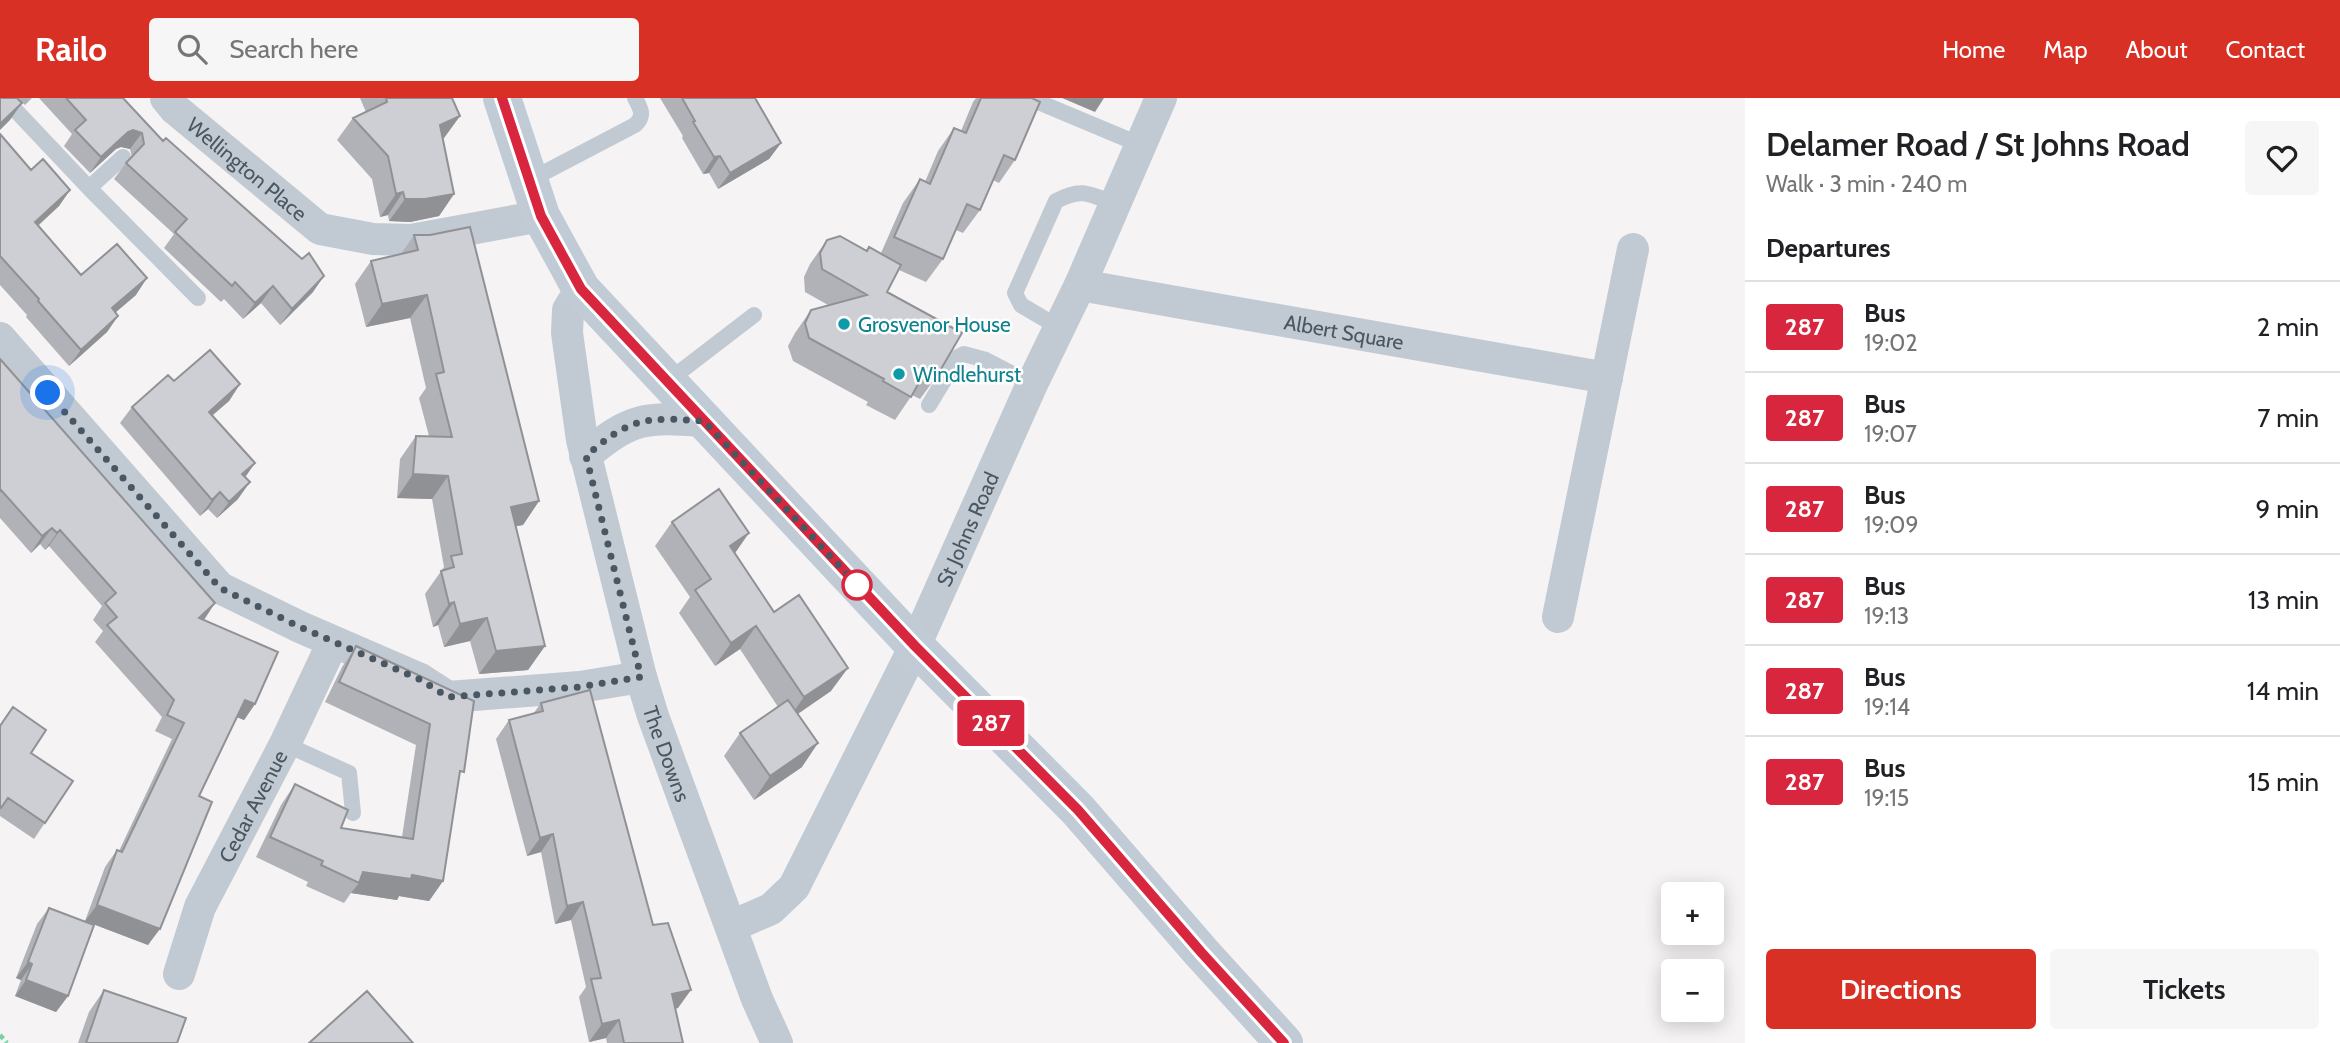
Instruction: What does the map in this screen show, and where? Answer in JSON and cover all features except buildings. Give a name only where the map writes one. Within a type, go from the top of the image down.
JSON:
[{"type":"street","name":"Wellington Place","points":[[166,98],[175,109],[320,229],[373,239],[411,240],[535,198]]},
{"type":"street","name":"St Johns Road","points":[[732,926],[771,909],[794,887],[915,646],[1032,384],[1080,285],[1161,98]]},
{"type":"street","points":[[507,103],[535,198],[581,289],[666,383],[915,646],[1078,810],[1284,1043]]},
{"type":"street","points":[[1558,617],[1633,249]]},
{"type":"street","name":"Albert Square","points":[[1080,285],[1607,378]]},
{"type":"street","name":"The Downs","points":[[581,289],[568,310],[567,333],[586,456],[641,677],[757,999],[777,1043]]},
{"type":"street","points":[[0,338],[220,588],[333,642],[419,679],[448,697],[579,687],[641,677]]},
{"type":"street","points":[[586,456],[611,435],[633,423],[665,418],[704,421]]},
{"type":"street","name":"Cedar Avenue","points":[[179,974],[200,907],[285,744],[333,642]]},
{"type":"lane","points":[[4,98],[198,298]]},
{"type":"lane","points":[[535,198],[641,120],[642,110],[635,98]]},
{"type":"lane","points":[[1030,98],[1141,145]]},
{"type":"lane","points":[[89,188],[123,157]]},
{"type":"lane","points":[[1059,328],[1021,305],[1015,293],[1051,212],[1056,201],[1070,193],[1082,191],[1115,204]]},
{"type":"lane","points":[[666,383],[754,315]]},
{"type":"lane","points":[[929,405],[958,357],[964,354],[985,360],[1032,384]]},
{"type":"lane","points":[[285,744],[349,774],[354,813]]},
{"type":"path","points":[[0,1035],[7,1043]]},
{"type":"bus line","name":"287","points":[[502,98],[541,216],[581,289],[666,383],[915,646],[1078,810],[1284,1043]]},
{"type":"place","name":"Grosvenor House","points":[[844,324]]},
{"type":"place","name":"Windlehurst","points":[[899,374]]},
{"type":"route","points":[[48,393],[220,588],[300,627],[419,679],[448,697],[579,687],[641,677],[586,456],[611,435],[633,423],[665,418],[704,421],[862,590],[857,585]]}]
